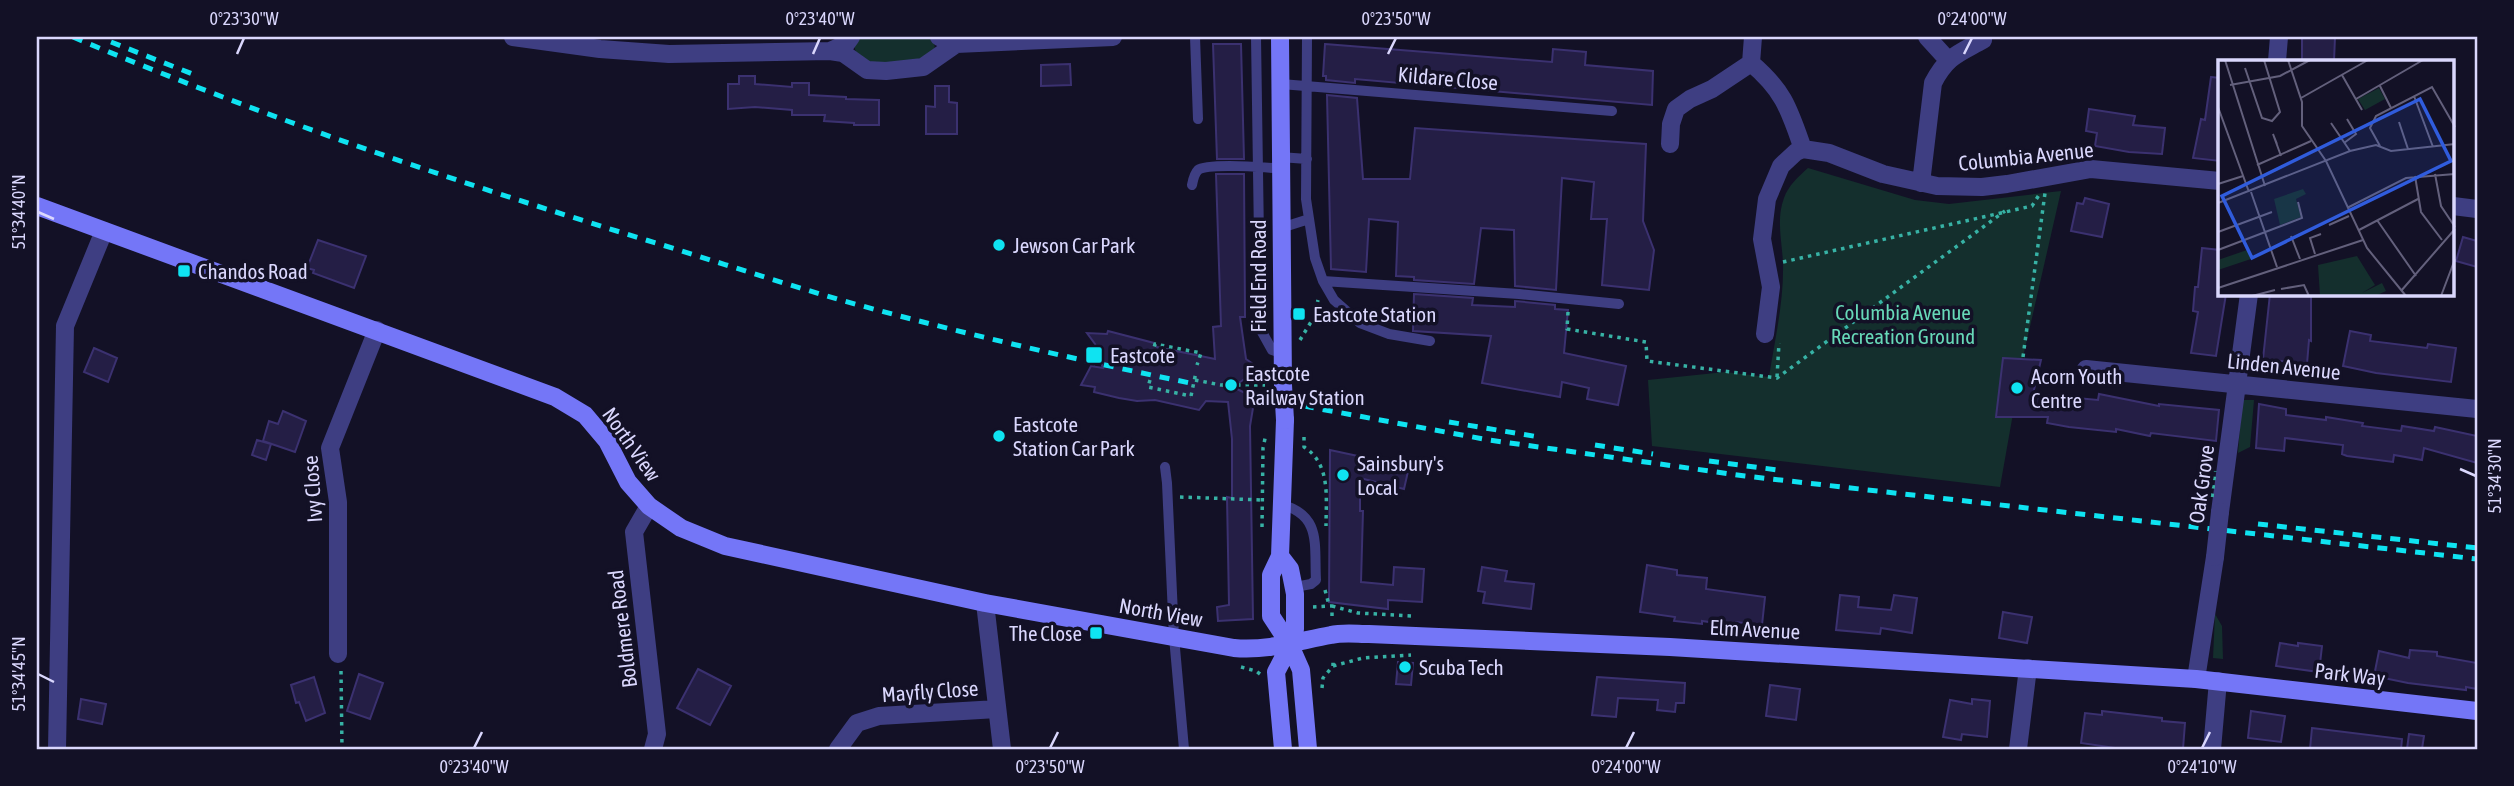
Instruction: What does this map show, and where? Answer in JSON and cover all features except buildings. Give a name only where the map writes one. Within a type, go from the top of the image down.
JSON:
[{"type":"street","points":[[513,37],[600,49],[669,54],[830,51],[843,53],[867,70],[886,71],[923,66],[948,40],[1113,37]]},
{"type":"street","points":[[830,51],[846,44],[851,37]]},
{"type":"street","name":"Field End Road","points":[[1280,37],[1281,353],[1276,385],[1285,420],[1285,456],[1271,502],[1280,556],[1290,569],[1294,587],[1295,629],[1276,672],[1283,749]]},
{"type":"street","points":[[1751,63],[1753,37]]},
{"type":"street","points":[[1927,37],[1948,60]]},
{"type":"street","points":[[2277,60],[2279,37]]},
{"type":"street","points":[[1921,183],[1933,83],[1948,60],[1983,40]]},
{"type":"street","points":[[1670,144],[1671,124],[1676,109],[1751,63]]},
{"type":"street","points":[[1751,63],[1775,86],[1785,100],[1803,149],[1781,166],[1773,181],[1763,220],[1762,239],[1771,287],[1772,337]]},
{"type":"street","name":"Columbia Avenue","points":[[1803,149],[1829,153],[1884,174],[1959,188],[1982,187],[2091,169],[2218,181]]},
{"type":"street","name":"North View","points":[[37,206],[555,397],[585,415],[607,441],[628,482],[649,506],[681,528],[725,546],[985,603],[1234,649],[1290,645]]},
{"type":"street","points":[[2454,206],[2477,209]]},
{"type":"street","points":[[57,749],[65,326],[104,231]]},
{"type":"street","name":"Oak Grove","points":[[2196,679],[2249,296]]},
{"type":"street","name":"Ivy Close","points":[[338,654],[338,502],[330,448],[377,330]]},
{"type":"street","name":"Linden Avenue","points":[[2086,369],[2477,409]]},
{"type":"street","name":"Boldmere Road","points":[[649,506],[634,532],[657,734],[653,749]]},
{"type":"street","name":"Field End Road","points":[[1280,556],[1271,575],[1271,616],[1290,645],[1301,670],[1308,749]]},
{"type":"street","points":[[985,603],[1002,749]]},
{"type":"street","name":"Elm Avenue","points":[[1290,645],[1332,634],[1369,634],[1670,647],[2218,681]]},
{"type":"street","points":[[2018,749],[2028,668]]},
{"type":"street","points":[[2212,749],[2218,681]]},
{"type":"street","name":"Park Way","points":[[2218,681],[2477,711]]},
{"type":"street","name":"Mayfly Close","points":[[838,749],[857,723],[879,716],[997,709]]},
{"type":"lane","points":[[1195,37],[1198,119]]},
{"type":"lane","points":[[1256,37],[1262,332],[1272,350],[1281,353]]},
{"type":"lane","points":[[1307,37],[1306,199],[1315,258],[1323,281],[1334,300],[1360,323],[1389,334],[1430,341]]},
{"type":"lane","name":"Kildare Close","points":[[1281,84],[1612,111]]},
{"type":"lane","points":[[1192,185],[1194,176],[1200,169],[1223,165],[1258,168],[1307,159]]},
{"type":"lane","points":[[1281,228],[1309,219]]},
{"type":"lane","points":[[1323,281],[1519,294],[1619,304]]},
{"type":"lane","points":[[1165,467],[1174,637],[1184,749]]},
{"type":"lane","points":[[1271,502],[1295,508],[1311,522],[1316,580],[1311,584],[1294,587]]},
{"type":"path","points":[[1782,269],[1783,261],[2032,205],[2046,184],[2022,357]]},
{"type":"path","points":[[1568,310],[1567,329],[1646,342],[1647,361],[1777,378],[2005,211]]},
{"type":"path","points":[[1772,337],[1777,378]]},
{"type":"path","points":[[1150,363],[1155,344],[1201,353],[1198,365]]},
{"type":"path","points":[[1150,380],[1148,387],[1191,396],[1196,372]]},
{"type":"path","points":[[1195,380],[1221,385],[1276,385]]},
{"type":"path","points":[[1261,537],[1271,502],[1263,448],[1267,426]]},
{"type":"path","points":[[1303,435],[1304,447],[1314,453],[1326,477],[1326,529]]},
{"type":"path","points":[[1168,497],[1271,502]]},
{"type":"path","points":[[1326,580],[1325,592],[1329,605],[1332,606],[1333,625]]},
{"type":"path","points":[[1313,607],[1329,605]]},
{"type":"path","points":[[338,654],[341,671],[342,749]]},
{"type":"path","points":[[1321,696],[1323,678],[1333,666],[1333,661]]},
{"type":"green space","points":[[858,37],[930,37],[934,41],[935,50],[927,59],[867,65],[856,52]]},
{"type":"green space","name":"Columbia Avenue Recreation Ground","points":[[1808,168],[1915,200],[1949,204],[2061,191],[2023,357],[2000,487],[1652,446],[1648,380],[1725,372],[1769,377],[1782,292],[1782,206],[1788,189]]},
{"type":"green space","points":[[2242,400],[2254,400],[2250,447],[2238,453]]},
{"type":"green space","points":[[2215,614],[2222,626],[2223,659],[2213,658]]},
{"type":"railway","points":[[73,37],[214,94],[357,146],[770,279],[975,335],[1195,384]]},
{"type":"railway","points":[[111,42],[195,75]]},
{"type":"railway","points":[[1304,406],[1489,440],[1745,476],[2477,559]]},
{"type":"railway","points":[[1449,422],[1539,437]]},
{"type":"railway","points":[[1595,445],[1653,454]]},
{"type":"railway","points":[[1709,461],[1778,470]]},
{"type":"railway","points":[[2258,524],[2477,548]]},
{"type":"place","name":"Jewson Car Park","points":[[999,245]]},
{"type":"place","name":"Chandos Road","points":[[184,271]]},
{"type":"place","name":"Eastcote Station","points":[[1299,314]]},
{"type":"place","name":"Eastcote","points":[[1094,355]]},
{"type":"place","name":"Eastcote Railway Station","points":[[1231,385]]},
{"type":"place","name":"Acorn Youth Centre","points":[[2017,388]]},
{"type":"place","name":"Eastcote Station Car Park","points":[[999,436]]},
{"type":"place","name":"Sainsbury's Local","points":[[1343,475]]},
{"type":"place","name":"The Close","points":[[1096,633]]},
{"type":"place","name":"Scuba Tech","points":[[1405,667]]}]
